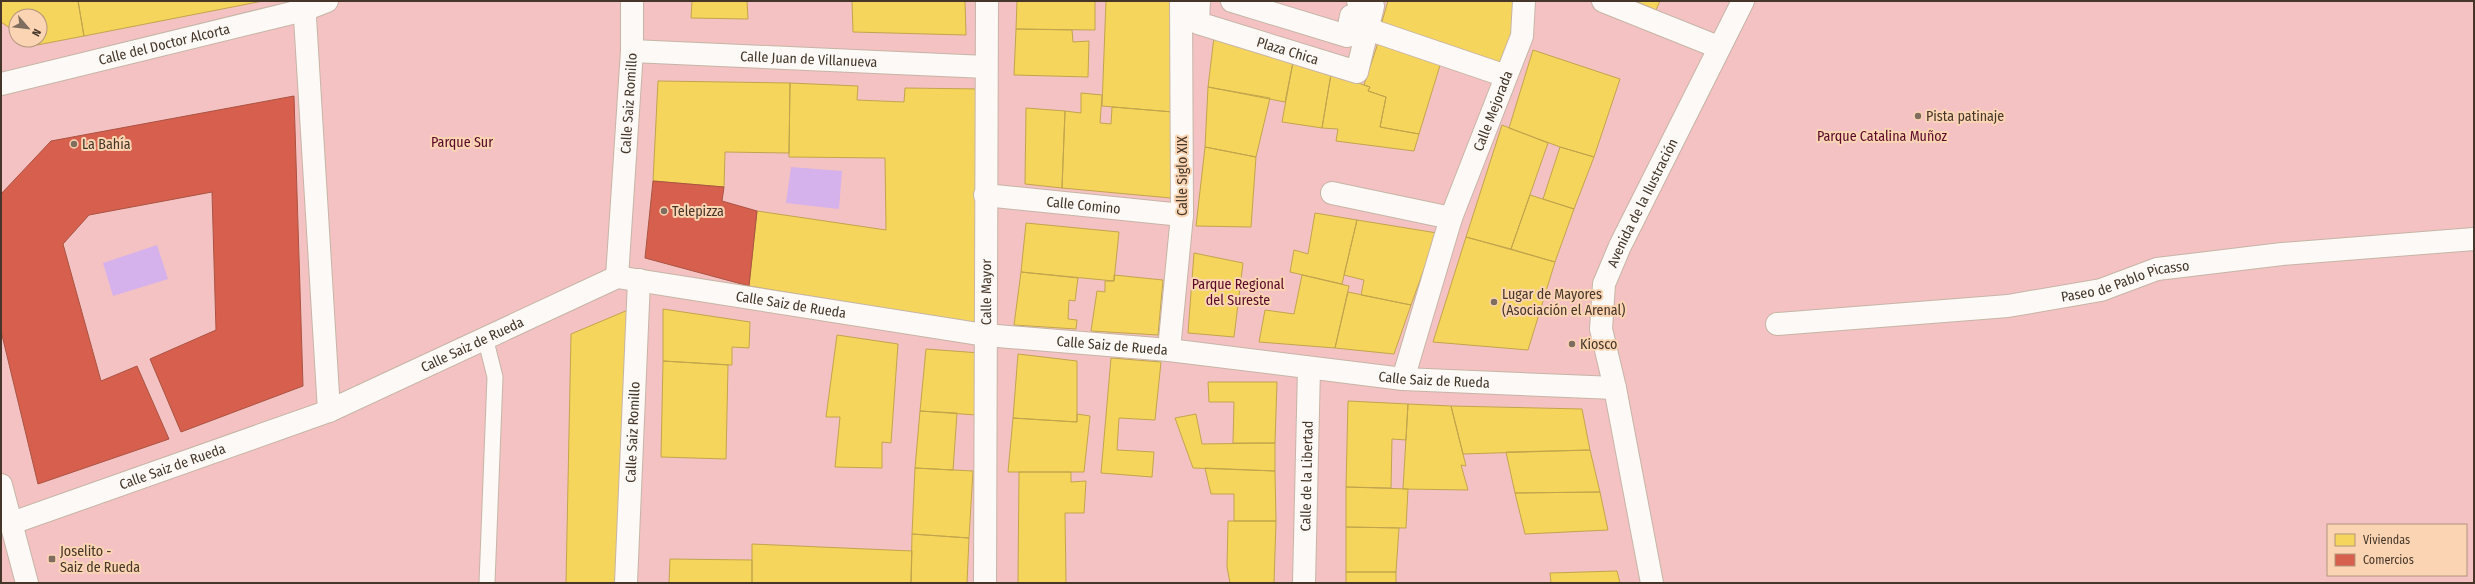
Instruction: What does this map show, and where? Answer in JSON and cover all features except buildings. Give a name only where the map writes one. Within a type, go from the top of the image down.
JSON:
[{"type":"street","name":"Calle del Doctor Alcorta","points":[[1,84],[304,5],[326,1]]},
{"type":"street","name":"Calle Saiz Romillo","points":[[617,277],[632,51],[632,1]]},
{"type":"street","name":"Calle Mayor","points":[[985,583],[985,195],[987,1]]},
{"type":"street","name":"Calle Siglo XIX","points":[[1169,350],[1182,215],[1181,1]]},
{"type":"street","name":"Plaza Chica","points":[[1199,1],[1198,23],[1357,72],[1359,26],[1354,1]]},
{"type":"street","name":"Plaza Chica","points":[[1232,1],[1347,36],[1359,26],[1373,6],[1358,1]]},
{"type":"street","name":"Calle Mejorada","points":[[1403,379],[1451,218],[1522,36],[1524,1]]},
{"type":"street","points":[[1603,1],[1718,47]]},
{"type":"street","name":"Avenida de la Ilustración","points":[[1652,583],[1616,388],[1601,328],[1604,284],[1620,246],[1718,47],[1743,1]]},
{"type":"street","points":[[304,5],[329,411]]},
{"type":"street","points":[[1359,26],[1506,76]]},
{"type":"street","name":"Calle Juan de Villanueva","points":[[632,51],[986,67]]},
{"type":"street","points":[[1332,193],[1451,218]]},
{"type":"street","name":"Calle Comino","points":[[985,195],[1182,215]]},
{"type":"street","name":"Paseo de Pablo Picasso","points":[[1777,324],[2008,306],[2101,290],[2157,269],[2282,254],[2474,239]]},
{"type":"street","name":"Calle Saiz de Rueda","points":[[12,523],[329,411],[485,337],[617,277],[986,335],[1169,350],[1403,379],[1616,388]]},
{"type":"street","name":"Calle Saiz Romillo","points":[[626,583],[639,280]]},
{"type":"street","name":"Calle de la Libertad","points":[[1304,583],[1309,368]]},
{"type":"street","points":[[1,485],[27,583]]},
{"type":"lane","points":[[485,337],[494,377],[487,583]]},
{"type":"green space","name":"Parque Regional del Sureste","points":[[1,1],[2474,1],[2474,583],[1,583]]},
{"type":"shaded area","points":[[791,167],[842,171],[839,209],[786,203]]},
{"type":"shaded area","points":[[157,245],[168,279],[113,296],[103,263]]},
{"type":"place","name":"Pista patinaje","points":[[1918,116]]},
{"type":"place","name":"La Bahía","points":[[74,144]]},
{"type":"place","name":"Telepizza","points":[[664,211]]},
{"type":"place","name":"Lugar de Mayores (Asociación el Arenal)","points":[[1494,302]]},
{"type":"place","name":"Kiosco","points":[[1572,344]]},
{"type":"place","name":"Joselito - Saiz de Rueda","points":[[52,559]]},
{"type":"park label","name":"Parque Catalina Muñoz","points":[[1882,136]]},
{"type":"park label","name":"Parque Sur","points":[[462,142]]}]
